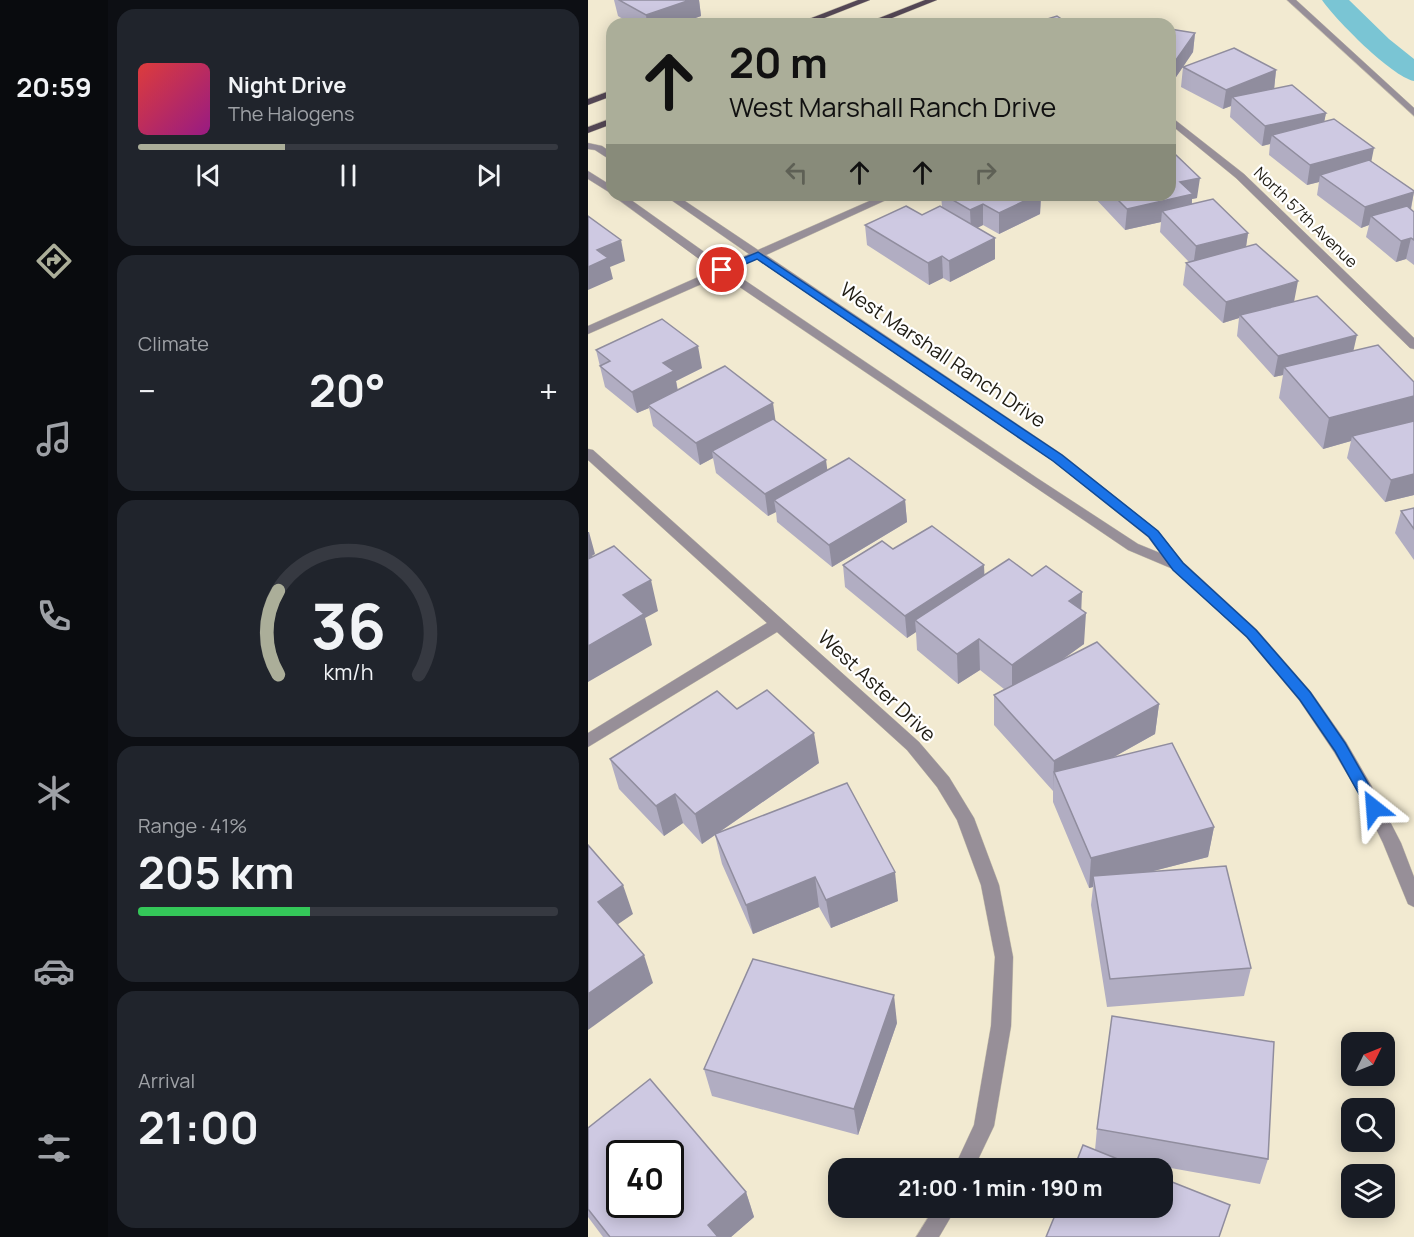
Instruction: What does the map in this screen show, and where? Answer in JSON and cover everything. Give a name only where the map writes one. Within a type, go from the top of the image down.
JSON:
[{"type":"main road","points":[[817,18],[866,0]]},
{"type":"main road","points":[[885,18],[933,0]]},
{"type":"main road","points":[[588,102],[606,95]]},
{"type":"main road","points":[[588,130],[606,122]]},
{"type":"street","points":[[1291,0],[1414,113]]},
{"type":"street","name":"North 57th Avenue","points":[[1176,124],[1240,176],[1414,345]]},
{"type":"street","points":[[588,146],[598,148],[606,154]]},
{"type":"street","points":[[588,174],[606,187]]},
{"type":"street","name":"West Marshall Ranch Drive","points":[[625,201],[722,270],[1133,547],[1178,567]]},
{"type":"street","name":"West Marshall Ranch Drive","points":[[678,201],[1058,458],[1153,534],[1178,567],[1252,634],[1305,696],[1340,747],[1365,790],[1392,843],[1414,898]]},
{"type":"street","points":[[588,330],[879,201]]},
{"type":"street","name":"West Aster Drive","points":[[588,453],[913,746],[943,782],[965,818],[990,885],[1004,957],[1001,1026],[984,1126],[969,1158]]},
{"type":"street","points":[[588,741],[778,624]]},
{"type":"street","points":[[927,1237],[939,1218]]},
{"type":"building","points":[[619,0],[690,0],[646,15]]},
{"type":"building","points":[[1176,30],[1195,33],[1176,60]]},
{"type":"building","points":[[1234,48],[1276,70],[1226,90],[1183,67]]},
{"type":"building","points":[[1292,85],[1326,113],[1265,126],[1232,97]]},
{"type":"building","points":[[1334,119],[1374,148],[1310,165],[1272,135]]},
{"type":"building","points":[[1176,155],[1200,178],[1180,182],[1193,194],[1176,198]]},
{"type":"building","points":[[1369,160],[1414,192],[1365,207],[1320,175]]},
{"type":"building","points":[[1213,199],[1248,233],[1196,246],[1162,211]]},
{"type":"building","points":[[954,201],[1024,201],[999,213],[983,204],[970,210]]},
{"type":"building","points":[[1119,201],[1162,201],[1127,209]]},
{"type":"building","points":[[906,206],[922,215],[940,206],[995,238],[949,261],[942,256],[928,263],[865,225]]},
{"type":"building","points":[[1407,206],[1414,212],[1414,240],[1411,238],[1401,241],[1371,216]]},
{"type":"building","points":[[588,216],[621,240],[597,250],[608,258],[588,267]]},
{"type":"building","points":[[1256,244],[1298,281],[1226,302],[1186,263]]},
{"type":"building","points":[[1317,296],[1357,335],[1278,356],[1240,315]]},
{"type":"building","points":[[662,319],[698,346],[663,363],[674,371],[632,392],[600,366],[610,361],[596,350]]},
{"type":"building","points":[[1378,345],[1414,382],[1414,396],[1329,418],[1284,367]]},
{"type":"building","points":[[725,366],[773,403],[696,443],[648,405]]},
{"type":"building","points":[[773,419],[826,460],[765,494],[712,451]]},
{"type":"building","points":[[1414,421],[1414,474],[1391,480],[1352,436]]},
{"type":"building","points":[[849,458],[905,500],[829,545],[774,500]]},
{"type":"building","points":[[1414,508],[1414,529],[1401,511]]},
{"type":"building","points":[[932,526],[984,565],[905,616],[843,565],[882,541],[893,549]]},
{"type":"building","points":[[614,546],[651,580],[623,595],[644,614],[588,646],[588,559]]},
{"type":"building","points":[[1009,559],[1032,576],[1046,566],[1082,592],[1069,601],[1086,613],[1012,665],[979,639],[957,654],[915,620]]},
{"type":"building","points":[[1097,642],[1159,704],[1054,761],[994,695]]},
{"type":"building","points":[[767,690],[814,733],[695,814],[675,794],[656,806],[610,759],[717,691],[737,709]]},
{"type":"building","points":[[1172,743],[1214,827],[1091,858],[1054,772]]},
{"type":"building","points":[[847,783],[895,872],[826,900],[815,877],[746,905],[715,834]]},
{"type":"building","points":[[588,845],[623,885],[598,902],[644,955],[588,994]]},
{"type":"building","points":[[1226,866],[1251,968],[1110,979],[1093,876]]},
{"type":"building","points":[[753,959],[894,995],[854,1109],[704,1069]]},
{"type":"building","points":[[1112,1016],[1274,1042],[1268,1159],[1097,1129]]},
{"type":"building","points":[[650,1079],[746,1192],[708,1225],[718,1237],[610,1237],[588,1209],[588,1128]]},
{"type":"building","points":[[1083,1145],[1115,1158],[1078,1158]]},
{"type":"building","points":[[1173,1182],[1230,1205],[1219,1237],[1046,1237],[1054,1218],[1173,1218]]},
{"type":"waterway","points":[[1335,0],[1380,45],[1414,73]]},
{"type":"route","points":[[722,270],[758,255],[1058,458],[1153,534],[1178,567],[1252,634],[1305,696],[1340,747],[1374,808]]}]
